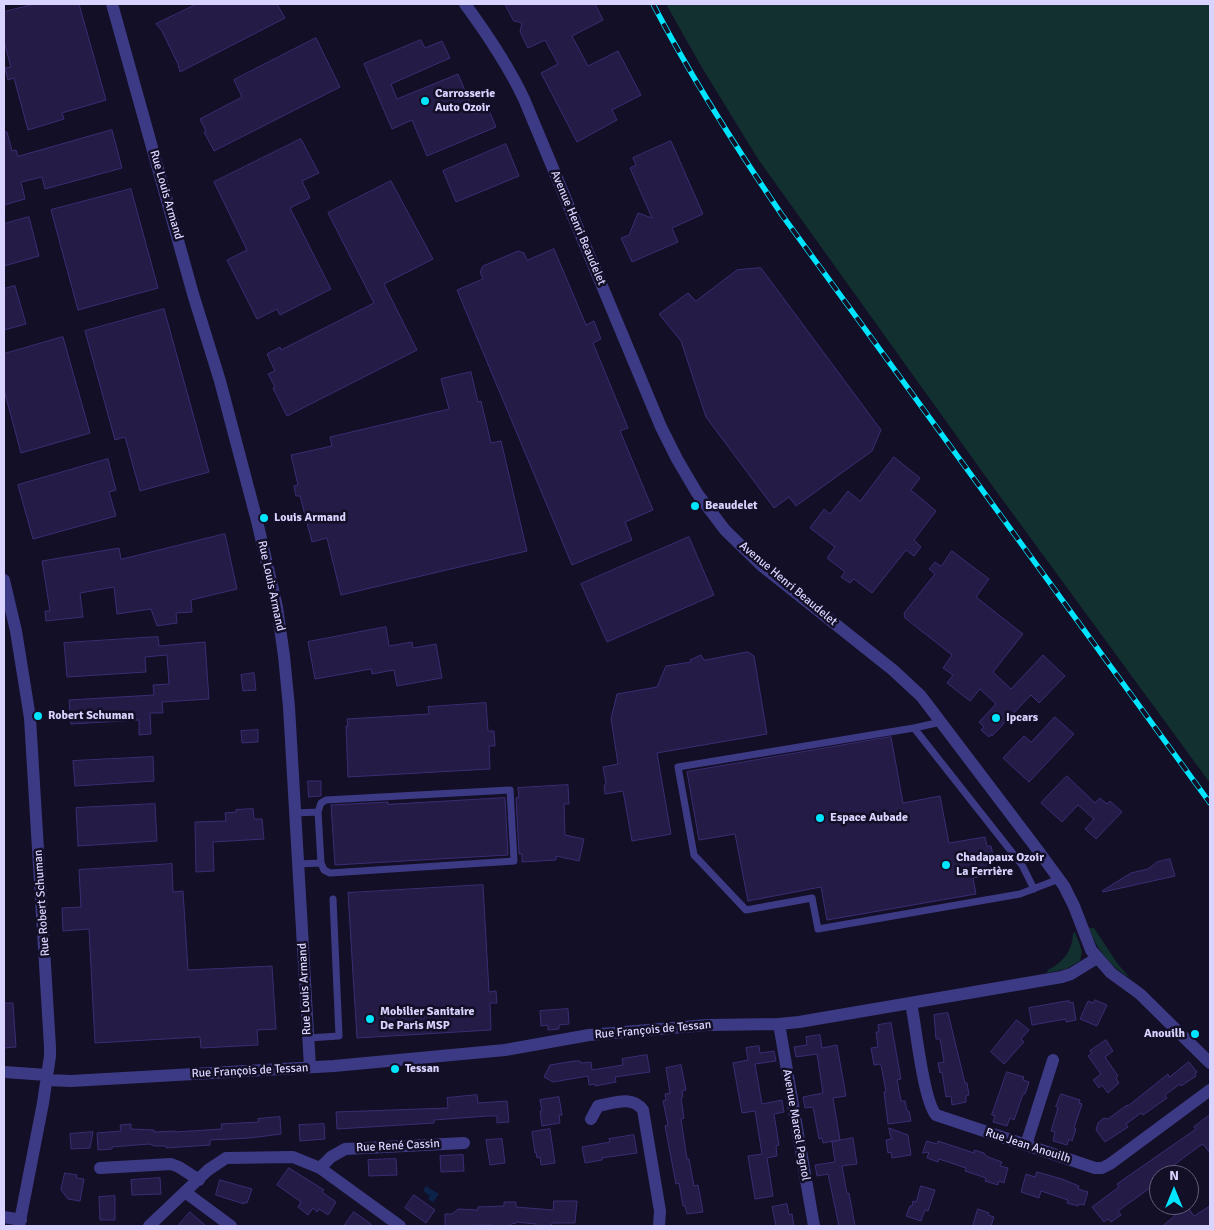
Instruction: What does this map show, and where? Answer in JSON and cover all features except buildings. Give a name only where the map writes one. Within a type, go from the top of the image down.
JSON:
[{"type":"street","name":"Rue Louis Armand","points":[[112,4],[193,294],[220,381],[272,586],[284,656],[310,1067]]},
{"type":"street","name":"Avenue Henri Beaudelet","points":[[465,4],[491,40],[512,74],[524,99],[661,426],[691,484],[725,530],[761,565],[893,670],[921,696],[1059,879],[1074,906],[1087,942],[1097,958]]},
{"type":"street","name":"Rue Robert Schuman","points":[[4,580],[16,632],[30,718],[50,1047],[47,1078],[20,1225]]},
{"type":"street","name":"Rue François de Tessan","points":[[4,1072],[71,1081],[310,1067],[469,1054],[589,1035],[707,1025],[779,1024],[1062,977],[1071,974],[1097,958]]},
{"type":"street","points":[[1097,958],[1111,972],[1140,994],[1210,1063]]},
{"type":"street","name":"Rue Jean Anouilh","points":[[911,1003],[925,1084],[932,1110],[936,1115],[1095,1168],[1102,1168],[1210,1090]]},
{"type":"street","name":"Avenue Marcel Pagnol","points":[[779,1024],[814,1226]]},
{"type":"street","points":[[1026,1145],[1053,1060]]},
{"type":"street","points":[[591,1119],[598,1106],[627,1100],[635,1102],[643,1110],[660,1211],[659,1226]]},
{"type":"street","name":"Rue René Cassin","points":[[320,1168],[331,1157],[345,1149],[464,1143]]},
{"type":"street","points":[[149,1226],[208,1170],[226,1158],[293,1157],[307,1161],[320,1168],[400,1226]]},
{"type":"street","points":[[100,1168],[171,1164],[198,1180]]},
{"type":"street","points":[[185,1192],[231,1226]]},
{"type":"street","points":[[4,1217],[20,1225]]},
{"type":"lane","points":[[941,722],[678,767],[694,854],[746,910],[812,898],[818,929],[1020,894],[1059,879]]},
{"type":"lane","points":[[914,728],[1022,865],[1034,889]]},
{"type":"lane","points":[[510,790],[514,861],[330,874],[324,870],[321,863],[318,812],[321,803],[326,800],[510,790]]},
{"type":"lane","points":[[295,813],[318,812]]},
{"type":"lane","points":[[298,864],[321,863]]},
{"type":"lane","points":[[308,1038],[339,1036],[333,899]]},
{"type":"green space","points":[[666,4],[1210,4],[1210,783],[991,484],[758,159],[701,66]]},
{"type":"green space","points":[[1089,928],[1094,928],[1117,963],[1130,978],[1105,957]]},
{"type":"green space","points":[[1075,932],[1082,951],[1080,961],[1066,969],[1047,973],[1048,970],[1066,956]]},
{"type":"water","points":[[426,1186],[439,1194],[433,1202],[428,1199],[430,1196],[423,1191]]},
{"type":"railway","points":[[653,4],[714,111],[782,215],[1210,803]]},
{"type":"place","name":"Carrosserie Auto Ozoir","points":[[425,101]]},
{"type":"place","name":"Beaudelet","points":[[695,506]]},
{"type":"place","name":"Louis Armand","points":[[264,518]]},
{"type":"place","name":"Robert Schuman","points":[[38,716]]},
{"type":"place","name":"Ipcars","points":[[996,718]]},
{"type":"place","name":"Espace Aubade","points":[[820,818]]},
{"type":"place","name":"Chadapaux Ozoir La Ferrière","points":[[946,865]]},
{"type":"place","name":"Mobilier Sanitaire De Paris MSP","points":[[370,1019]]},
{"type":"place","name":"Anouilh","points":[[1195,1034]]},
{"type":"place","name":"Tessan","points":[[395,1069]]}]
